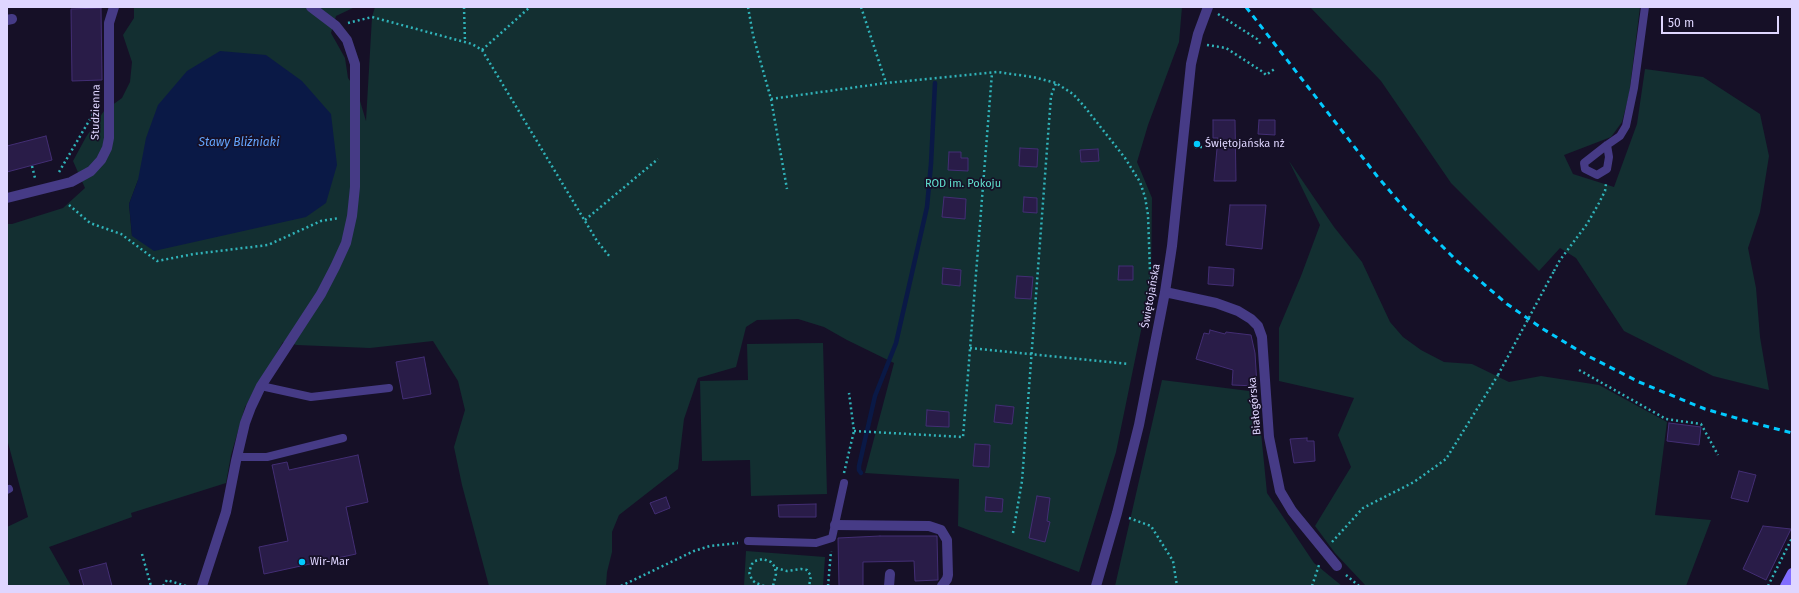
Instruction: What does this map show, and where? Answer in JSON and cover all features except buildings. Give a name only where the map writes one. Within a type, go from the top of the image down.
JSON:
[{"type":"street","name":"Studzienna","points":[[7,198],[71,182],[91,171],[101,160],[107,148],[109,138],[109,23],[114,7]]},
{"type":"street","points":[[202,586],[226,512],[245,423],[251,407],[261,386],[321,294],[336,267],[346,243],[352,216],[355,179],[355,64],[347,40],[336,26],[311,7]]},
{"type":"street","name":"Świętojańska","points":[[1096,586],[1117,513],[1139,425],[1165,292],[1177,202],[1192,64],[1198,34],[1212,10]]},
{"type":"street","name":"Białogórska","points":[[1165,292],[1216,304],[1238,311],[1251,319],[1258,326],[1262,337],[1269,437],[1278,483],[1285,501],[1337,566]]},
{"type":"street","points":[[836,525],[929,526],[941,530],[947,540],[948,575],[947,580],[942,586]]},
{"type":"street","points":[[1785,586],[1792,573]]},
{"type":"street","points":[[889,586],[890,574]]},
{"type":"lane","points":[[1607,145],[1609,157],[1607,169],[1597,175],[1585,169],[1584,163],[1607,145],[1620,136],[1626,126],[1634,88],[1645,7]]},
{"type":"lane","points":[[261,386],[312,397],[389,388]]},
{"type":"lane","points":[[237,457],[267,457],[343,438]]},
{"type":"lane","points":[[748,541],[816,543],[832,538],[844,483]]},
{"type":"path","points":[[464,7],[465,42]]},
{"type":"path","points":[[482,50],[530,7]]},
{"type":"path","points":[[748,7],[753,35],[771,99],[787,189]]},
{"type":"path","points":[[861,7],[886,83]]},
{"type":"path","points":[[1212,10],[1257,39],[1262,46]]},
{"type":"path","points":[[336,26],[372,18],[465,42],[482,50],[597,241],[610,257]]},
{"type":"path","points":[[1206,45],[1226,48],[1266,75],[1276,68]]},
{"type":"path","points":[[771,99],[886,83],[992,72],[1005,72],[1056,83],[1073,94],[1084,106],[1125,158],[1140,182],[1146,197],[1151,282]]},
{"type":"path","points":[[854,431],[964,437],[992,72]]},
{"type":"path","points":[[1012,533],[1022,481],[1051,96],[1056,83]]},
{"type":"path","points":[[55,177],[98,105]]},
{"type":"path","points":[[1194,147],[1204,146]]},
{"type":"path","points":[[585,220],[658,160]]},
{"type":"path","points":[[32,166],[36,182]]},
{"type":"path","points":[[1312,586],[1325,551],[1363,508],[1414,482],[1446,459],[1498,375],[1560,260],[1587,224],[1599,203],[1605,190],[1607,169]]},
{"type":"path","points":[[69,205],[90,223],[121,234],[157,261],[194,254],[268,246],[321,221],[352,216]]},
{"type":"path","points":[[970,348],[1128,364]]},
{"type":"path","points":[[1579,370],[1666,420],[1701,424],[1718,455]]},
{"type":"path","points":[[844,483],[845,467],[854,431],[849,393]]},
{"type":"path","points":[[1117,513],[1151,526],[1173,561],[1177,586]]},
{"type":"path","points":[[828,586],[832,538]]},
{"type":"path","points":[[1768,586],[1792,538]]},
{"type":"path","points":[[621,586],[694,551],[710,546],[732,545],[748,541]]},
{"type":"path","points":[[142,554],[151,586]]},
{"type":"path","points":[[764,586],[757,585],[752,580],[750,572],[750,568],[755,561],[763,559],[767,560],[775,568],[787,571],[801,569],[807,570],[811,576],[809,586]]},
{"type":"path","points":[[1337,566],[1359,586]]},
{"type":"path","points":[[774,586],[776,574],[775,568]]},
{"type":"path","points":[[163,586],[167,580],[186,586]]},
{"type":"green space","name":"ROD im. Pokoju","points":[[134,7],[355,7],[336,16],[331,33],[345,58],[348,78],[357,91],[366,121],[372,17],[375,7],[1182,7],[1179,42],[1148,125],[1137,162],[1152,198],[1151,282],[1116,452],[1079,572],[958,526],[959,479],[865,473],[894,363],[824,327],[798,319],[757,320],[746,327],[736,367],[698,378],[684,419],[678,469],[619,515],[612,532],[612,552],[607,572],[606,586],[489,586],[462,485],[454,447],[465,410],[458,381],[433,341],[370,348],[297,345],[283,342],[245,407],[231,455],[226,483],[131,513],[132,517],[49,547],[71,586],[7,586],[7,527],[28,517],[7,439],[7,224],[12,224],[63,208],[85,188],[73,161],[86,137],[104,111],[122,98],[130,82],[132,62],[123,35],[134,18]],"holes":[[[138,180],[132,236],[129,204]]]},
{"type":"green space","points":[[1310,7],[1640,7],[1629,95],[1622,122],[1611,137],[1564,155],[1573,174],[1614,187],[1637,124],[1645,69],[1703,77],[1760,114],[1769,156],[1760,212],[1748,248],[1756,288],[1760,337],[1769,390],[1713,376],[1624,331],[1576,258],[1560,248],[1539,271],[1451,183],[1381,81]]},
{"type":"green space","points":[[1289,161],[1334,227],[1362,262],[1390,322],[1403,337],[1421,350],[1444,362],[1472,364],[1509,382],[1541,376],[1599,385],[1667,422],[1655,515],[1711,520],[1686,586],[1366,586],[1335,553],[1315,526],[1351,467],[1338,435],[1354,398],[1279,381],[1279,328],[1301,276],[1320,225]]},
{"type":"green space","points":[[823,343],[827,494],[751,496],[750,460],[702,461],[700,381],[748,380],[747,344]]},
{"type":"green space","points":[[1162,380],[1257,392],[1267,493],[1314,563],[1342,586],[1115,586]]},
{"type":"green space","points":[[746,551],[825,557],[823,586],[744,586]]},
{"type":"water","name":"Stawy Bliźniaki","points":[[220,51],[266,55],[302,81],[331,114],[337,165],[326,203],[306,217],[154,251],[132,236],[129,204],[138,180],[146,138],[158,105],[187,71]]},
{"type":"waterway","points":[[861,473],[859,466],[875,396],[896,343],[927,207],[931,164],[935,83]]},
{"type":"railway","points":[[1246,7],[1377,176],[1406,210],[1457,261],[1507,304],[1543,329],[1586,355],[1639,382],[1705,409],[1792,433]]},
{"type":"place","name":"Świętojańska nż","points":[[1197,144]]},
{"type":"place","name":"Wir-Mar","points":[[302,562]]}]
